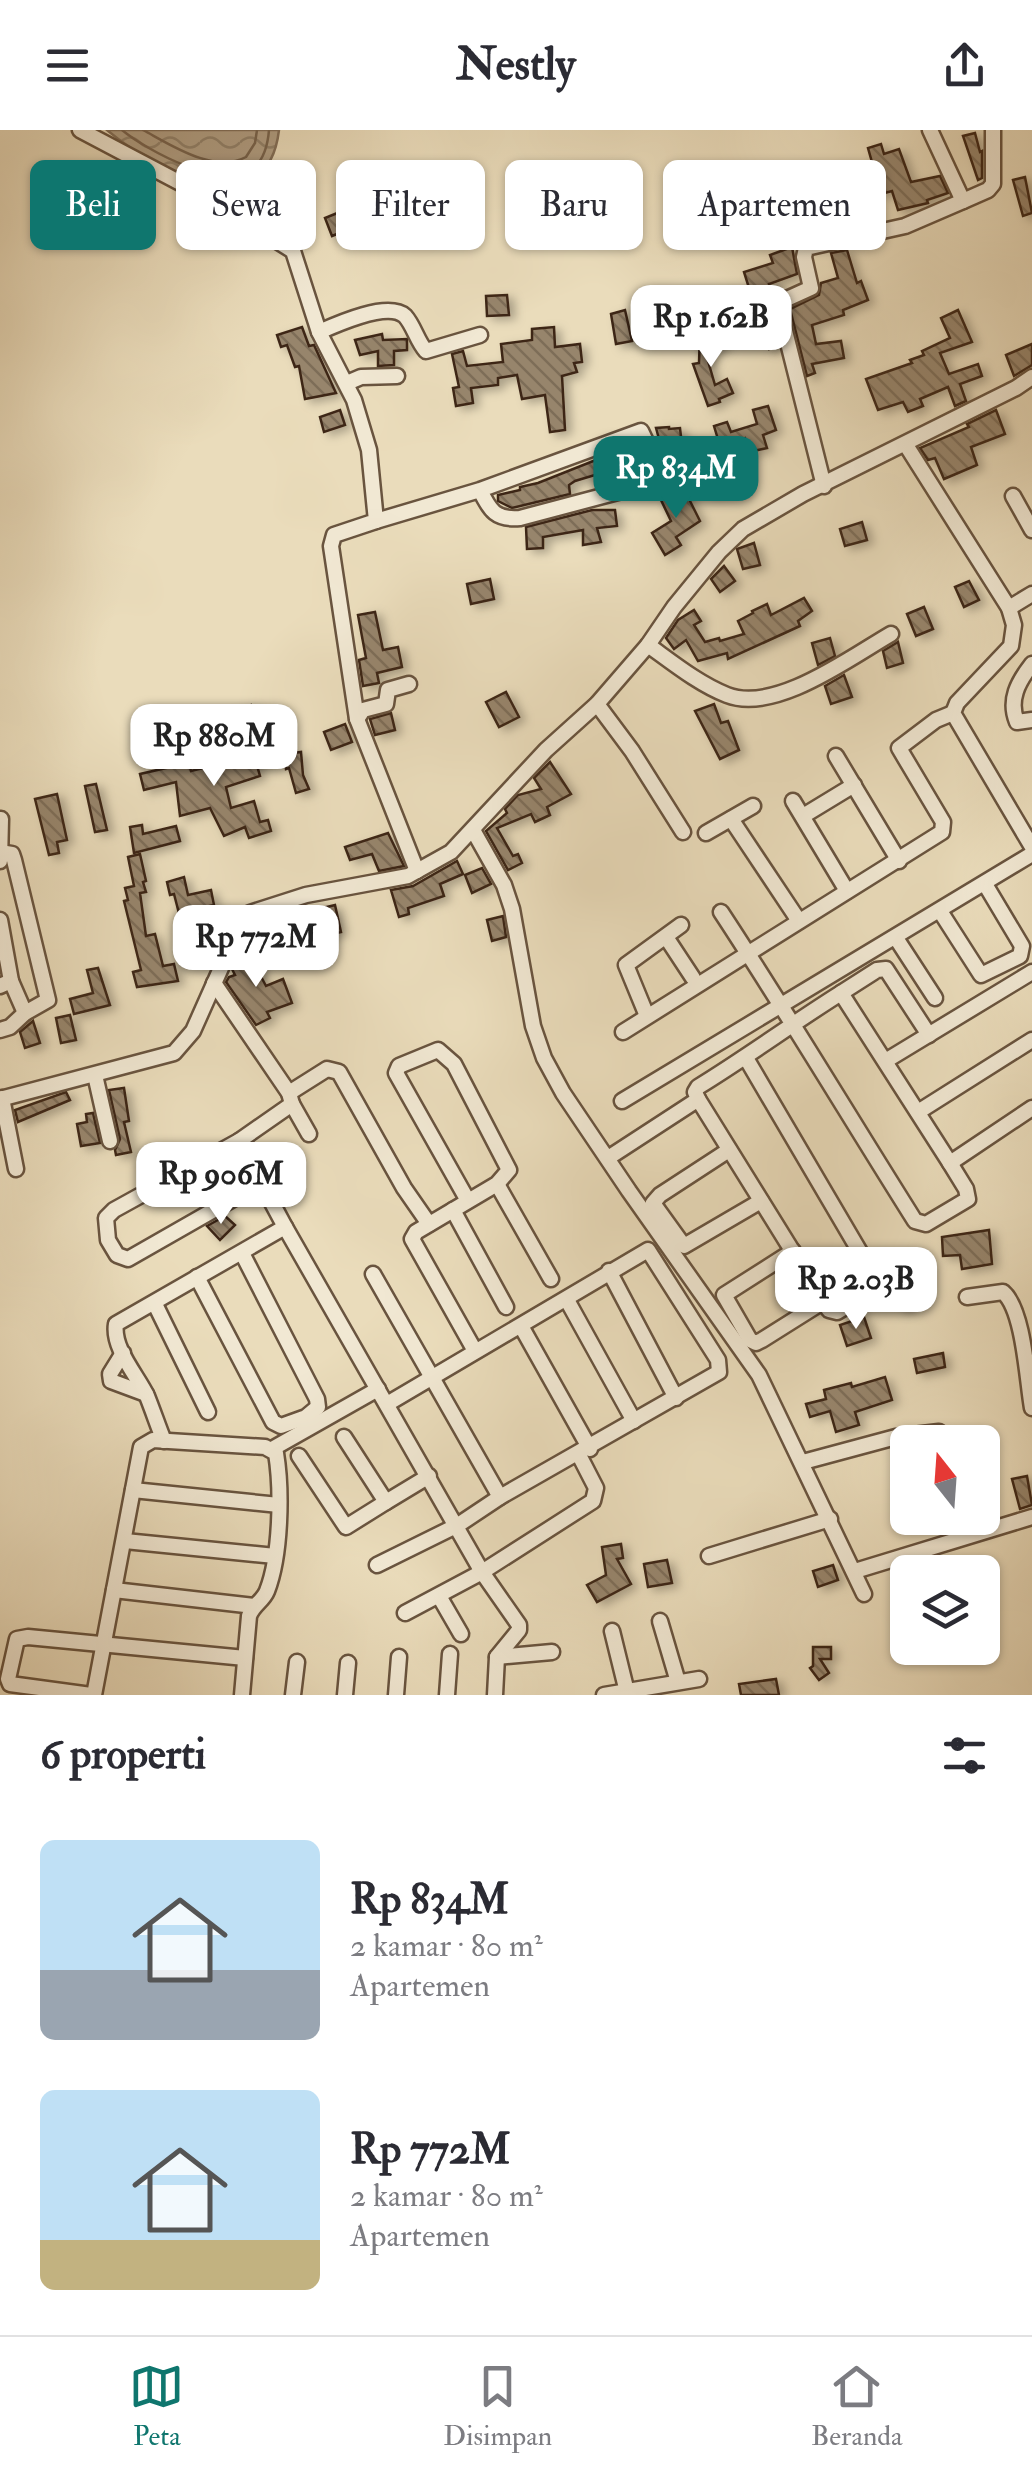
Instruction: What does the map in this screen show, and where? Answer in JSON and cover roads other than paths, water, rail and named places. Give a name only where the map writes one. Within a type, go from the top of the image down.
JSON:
[{"type":"street","points":[[80,130],[262,228],[294,252],[319,332],[347,383],[369,450],[376,522]]},
{"type":"street","points":[[930,130],[963,202]]},
{"type":"street","points":[[824,486],[778,303],[811,288],[804,257],[806,248],[905,226],[988,190],[993,184],[993,130]]},
{"type":"street","points":[[319,332],[360,316],[390,310],[406,317],[426,351],[480,336]]},
{"type":"street","points":[[347,383],[361,377],[397,376]]},
{"type":"street","points":[[16,1168],[1,1098],[174,1054],[193,1031],[241,924],[250,913],[306,895],[383,883],[451,852],[546,750],[597,704],[648,645],[686,590],[731,540],[777,508],[906,446],[1032,377]]},
{"type":"street","points":[[416,871],[357,719],[332,540],[339,532],[480,490],[641,431],[660,471],[656,481],[648,484],[520,518],[500,518],[492,512],[480,490]]},
{"type":"street","points":[[623,1032],[942,832],[944,827],[899,748],[936,720],[953,713],[957,703],[1011,646],[1014,626],[1009,608],[906,446]]},
{"type":"street","points":[[1012,496],[1032,530]]},
{"type":"street","points":[[1009,608],[1032,594]]},
{"type":"street","points":[[648,645],[698,679],[730,696],[748,699],[788,692],[892,634]]},
{"type":"street","points":[[1032,664],[1017,686],[1012,704],[1018,722],[1032,720]]},
{"type":"street","points":[[357,719],[363,710],[386,704],[388,690],[409,684]]},
{"type":"street","points":[[597,704],[683,832]]},
{"type":"street","points":[[622,1101],[986,884],[1032,850],[953,713]]},
{"type":"street","points":[[836,756],[899,861]]},
{"type":"street","points":[[802,816],[854,786]]},
{"type":"street","points":[[793,801],[847,891]]},
{"type":"street","points":[[706,834],[753,806]]},
{"type":"street","points":[[0,861],[1,818]]},
{"type":"street","points":[[732,819],[799,921]]},
{"type":"street","points":[[473,830],[504,885],[512,909],[529,1007],[544,1058],[563,1093],[758,1375],[864,1594]]},
{"type":"street","points":[[0,852],[12,854],[49,996],[44,1004],[0,1030]]},
{"type":"street","points":[[940,910],[981,975],[1020,956],[1022,946],[986,884]]},
{"type":"street","points":[[721,912],[915,1221],[926,1224],[968,1199],[887,1060],[841,993]]},
{"type":"street","points":[[0,920],[6,983],[25,1013]]},
{"type":"street","points":[[647,1016],[626,965],[681,926]]},
{"type":"street","points":[[666,937],[692,978]]},
{"type":"street","points":[[896,938],[936,998]]},
{"type":"street","points":[[746,1058],[877,1280],[867,1294],[837,1312],[829,1310],[695,1092],[877,970],[886,969],[929,1034]]},
{"type":"street","points":[[887,1060],[1032,972]]},
{"type":"street","points":[[214,984],[310,1134]]},
{"type":"street","points":[[918,1112],[1032,1040]]},
{"type":"street","points":[[467,1200],[396,1072],[399,1066],[438,1050],[446,1054],[508,1168],[508,1175],[496,1184],[413,1235],[412,1242],[474,1351]]},
{"type":"street","points":[[261,1183],[128,1259],[117,1255],[108,1240],[106,1218],[114,1210],[239,1141],[327,1070],[339,1072],[404,1188],[429,1224]]},
{"type":"street","points":[[95,1075],[110,1141]]},
{"type":"street","points":[[608,1158],[698,1099]]},
{"type":"street","points":[[950,1163],[1032,1108]]},
{"type":"street","points":[[239,1141],[482,1572],[519,1625],[497,1657],[495,1695]]},
{"type":"street","points":[[729,1150],[653,1203],[684,1246],[761,1201]]},
{"type":"street","points":[[496,1184],[551,1278]]},
{"type":"street","points":[[453,1210],[506,1307]]},
{"type":"street","points":[[164,1441],[146,1394],[123,1353],[114,1331],[116,1324],[285,1227]]},
{"type":"street","points":[[377,1565],[458,1526],[500,1497],[720,1372],[718,1360],[650,1250],[387,1404]]},
{"type":"street","points":[[793,1251],[724,1295],[750,1340],[762,1340],[824,1301]]},
{"type":"street","points":[[197,1278],[273,1422],[281,1426],[306,1417],[318,1408],[317,1399],[242,1253]]},
{"type":"street","points":[[609,1271],[676,1398]]},
{"type":"street","points":[[372,1274],[500,1497]]},
{"type":"street","points":[[967,1297],[1003,1292],[1009,1298],[1018,1321],[1032,1408]]},
{"type":"street","points":[[566,1300],[634,1421]]},
{"type":"street","points":[[154,1304],[208,1412]]},
{"type":"street","points":[[405,1613],[482,1572],[592,1502],[596,1488],[584,1452],[521,1326]]},
{"type":"street","points":[[123,1353],[110,1374],[111,1381],[146,1394]]},
{"type":"street","points":[[245,1658],[102,1644],[23,1636],[14,1644],[8,1679],[10,1684],[92,1695],[102,1644],[125,1541],[141,1446],[148,1441],[164,1441],[272,1449],[378,1389]]},
{"type":"street","points":[[344,1437],[386,1502]]},
{"type":"street","points":[[803,1462],[890,1439]]},
{"type":"street","points":[[242,1695],[248,1616],[266,1594],[275,1556],[278,1466],[272,1449]]},
{"type":"street","points":[[299,1456],[346,1527],[430,1476]]},
{"type":"street","points":[[134,1490],[278,1505]]},
{"type":"street","points":[[856,1571],[1032,1517]]},
{"type":"street","points":[[708,1556],[830,1519]]},
{"type":"street","points":[[125,1541],[275,1556]]},
{"type":"street","points":[[114,1590],[254,1606]]},
{"type":"street","points":[[439,1596],[462,1634]]},
{"type":"street","points":[[660,1620],[678,1682]]},
{"type":"street","points":[[612,1631],[627,1692]]},
{"type":"street","points":[[497,1657],[552,1652]]},
{"type":"street","points":[[448,1695],[450,1654]]},
{"type":"street","points":[[396,1695],[400,1657]]},
{"type":"street","points":[[293,1695],[296,1662]]},
{"type":"street","points":[[345,1695],[348,1663]]},
{"type":"street","points":[[604,1695],[699,1679]]},
{"type":"water","points":[[107,130],[279,130],[270,160],[176,160],[176,173]]}]
